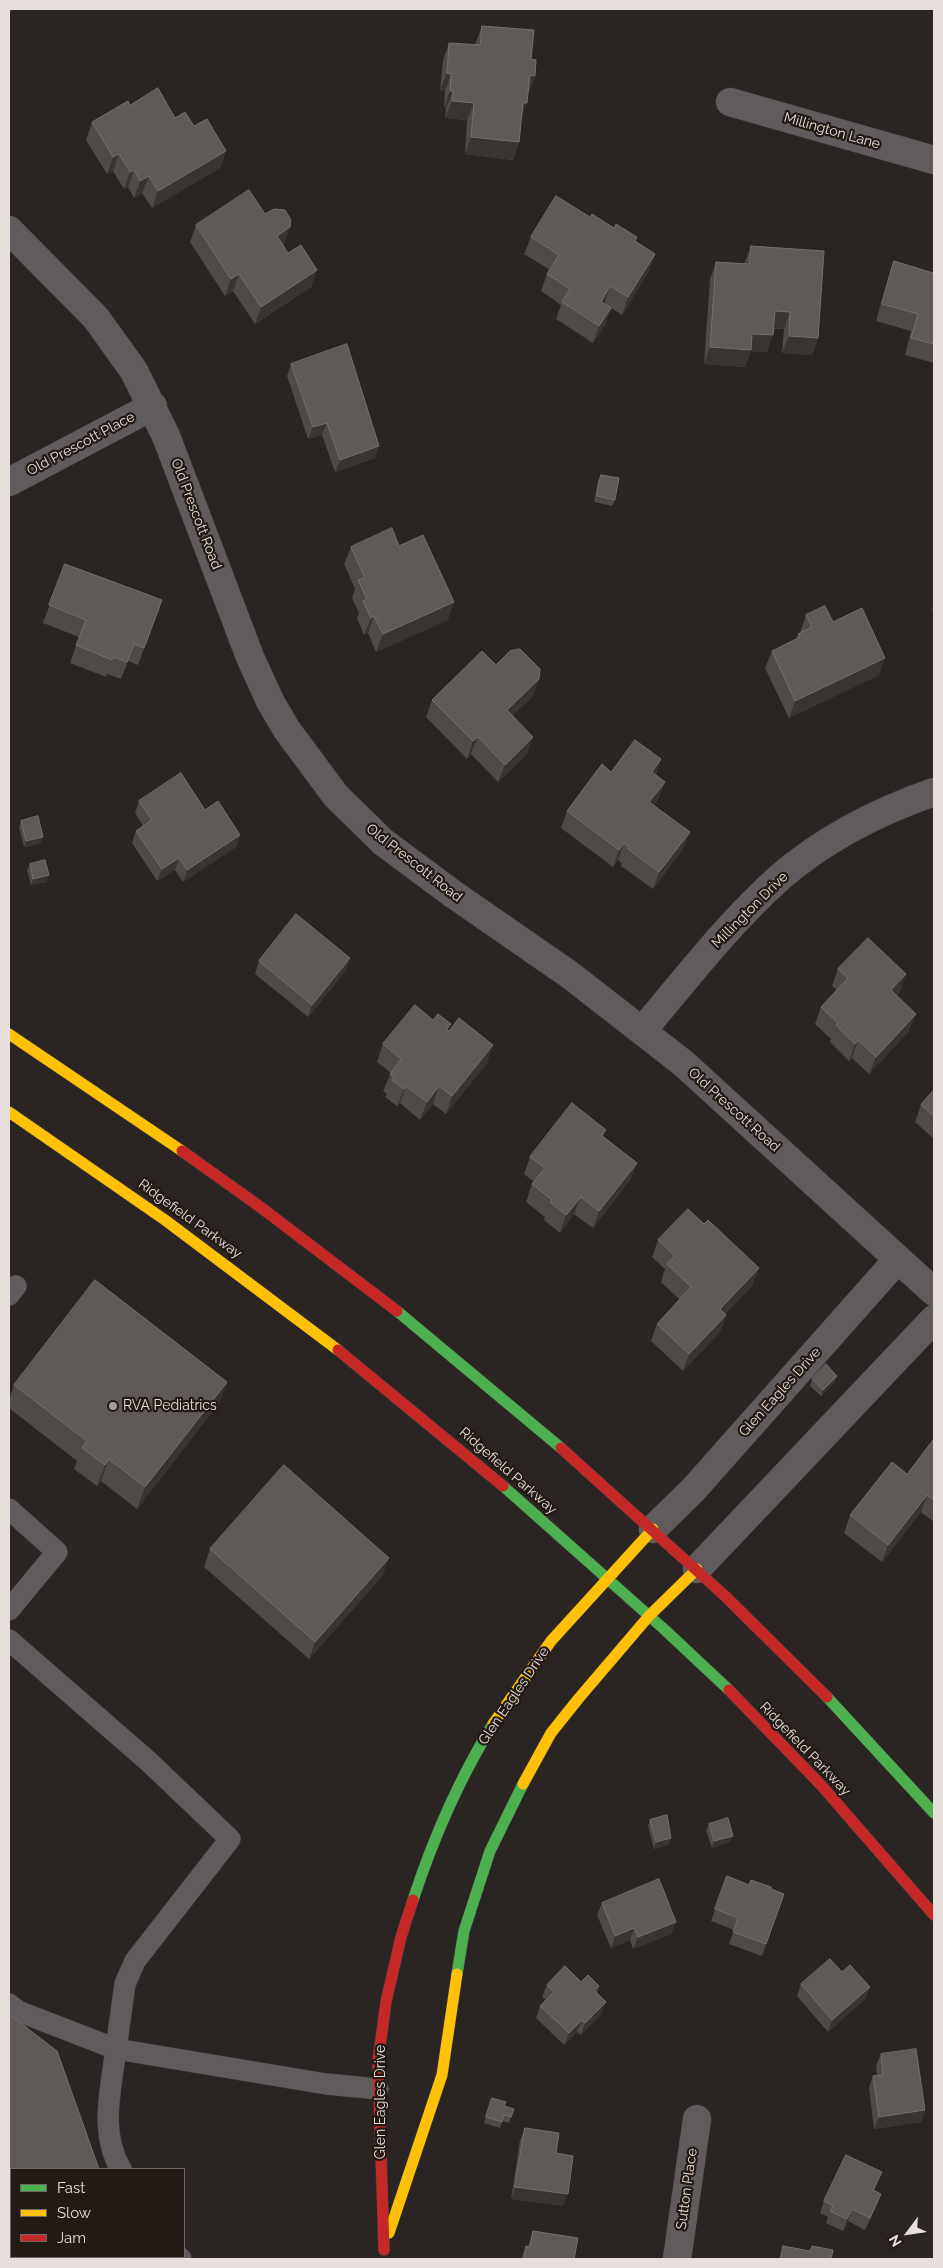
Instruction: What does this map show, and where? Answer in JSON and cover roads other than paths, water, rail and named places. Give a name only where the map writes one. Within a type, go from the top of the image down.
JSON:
[{"type":"main road","points":[[9,1034],[77,1078],[215,1174],[418,1327],[596,1477],[697,1569],[798,1668],[934,1813]]},
{"type":"main road","name":"Ridgefield Parkway","points":[[9,1112],[159,1214],[381,1383],[505,1487],[700,1662],[874,1844],[934,1915]]},
{"type":"main road","name":"Glen Eagles Drive","points":[[383,2254],[378,2061],[386,2002],[402,1937],[419,1881],[446,1812],[476,1752],[504,1706],[551,1641],[653,1530]]},
{"type":"main road","name":"Glen Eagles Drive","points":[[383,2254],[442,2075],[464,1931],[490,1851],[516,1796],[552,1733],[649,1616],[697,1569]]},
{"type":"street","name":"Millington Lane","points":[[730,102],[934,160]]},
{"type":"street","name":"Old Prescott Road","points":[[9,230],[96,318],[134,371],[153,406],[250,657],[270,700],[287,730],[336,796],[383,842],[453,894],[570,975],[683,1063],[934,1292]]},
{"type":"street","name":"Old Prescott Place","points":[[9,482],[153,406]]},
{"type":"street","name":"Millington Drive","points":[[642,1031],[727,929],[780,878],[842,833],[903,803],[934,792]]},
{"type":"street","name":"Glen Eagles Drive","points":[[653,1530],[693,1490],[898,1259]]},
{"type":"street","name":"Glen Eagles Drive","points":[[697,1569],[934,1319]]},
{"type":"street","name":"Sutton Place","points":[[677,2259],[697,2119]]},
{"type":"lane","points":[[9,1509],[57,1552],[9,1610]]},
{"type":"lane","points":[[9,1640],[148,1761],[230,1839],[135,1961],[125,1984],[107,2124],[114,2157],[120,2168]]},
{"type":"lane","points":[[9,2004],[18,2011],[116,2049],[326,2084],[378,2089]]},
{"type":"place","name":"RVA Pediatrics","points":[[113,1406]]}]
